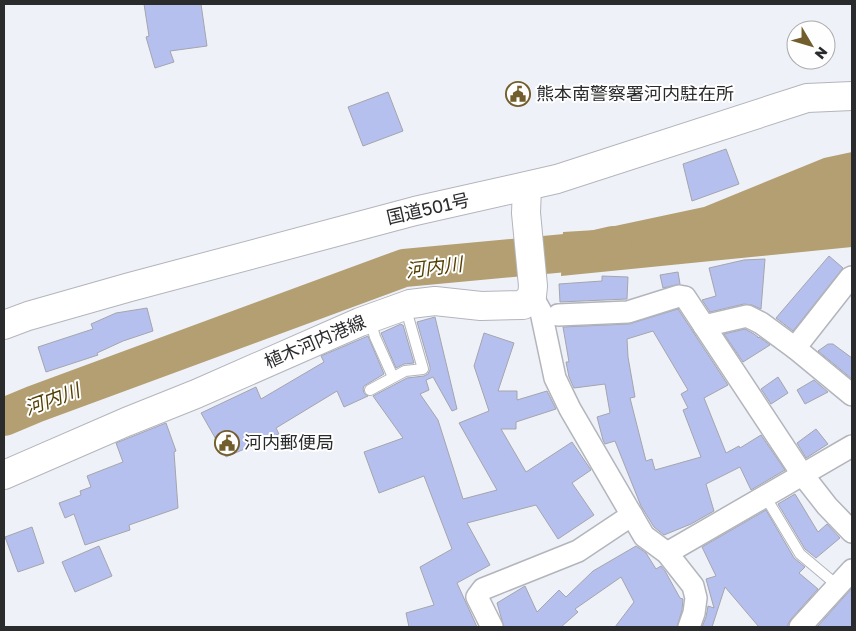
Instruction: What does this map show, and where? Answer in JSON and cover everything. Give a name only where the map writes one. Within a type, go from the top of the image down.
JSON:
[{"type":"main road","name":"国道501号","points":[[4,324],[130,287],[415,211],[526,200],[557,180],[806,98],[852,96]]},
{"type":"main road","points":[[526,200],[533,291]]},
{"type":"main road","name":"植木河内港線","points":[[4,475],[369,319],[410,304],[435,301],[481,306],[523,305],[533,291]]},
{"type":"street","points":[[795,348],[852,277]]},
{"type":"street","points":[[533,291],[541,312],[555,378],[570,408],[644,536],[667,553],[693,586],[696,598],[694,613],[688,627]]},
{"type":"street","points":[[558,315],[628,312],[679,296],[685,297],[802,474],[827,506],[852,532]]},
{"type":"street","points":[[704,326],[747,316],[761,323],[795,348],[852,395]]},
{"type":"street","points":[[667,553],[852,446]]},
{"type":"street","points":[[492,627],[477,597],[483,589],[578,551],[632,514]]},
{"type":"street","points":[[800,627],[852,570]]},
{"type":"lane","points":[[370,390],[405,371],[423,369],[405,306]]},
{"type":"lane","points":[[369,319],[393,377]]},
{"type":"lane","points":[[765,496],[800,554],[838,586]]},
{"type":"shaded area","points":[[852,152],[852,247],[561,276],[563,232],[596,230],[704,207],[824,158]]},
{"type":"building","points":[[144,4],[201,4],[207,46],[170,51],[174,62],[155,68],[146,37],[149,36]]},
{"type":"building","points":[[388,92],[403,131],[363,146],[348,107]]},
{"type":"building","points":[[726,149],[739,184],[692,201],[683,164]]},
{"type":"building","points":[[829,256],[843,268],[793,331],[776,318]]},
{"type":"building","points":[[765,259],[761,309],[744,304],[710,312],[702,300],[716,296],[709,268],[744,260]]},
{"type":"building","points":[[678,272],[680,284],[663,288],[660,275]]},
{"type":"building","points":[[602,276],[628,277],[627,299],[560,302],[559,284],[602,281]]},
{"type":"building","points":[[147,308],[153,331],[123,341],[97,353],[98,355],[46,372],[38,347],[93,329],[91,324],[116,313]]},
{"type":"building","points":[[678,309],[728,385],[704,398],[726,453],[739,446],[740,448],[761,435],[785,470],[751,490],[740,467],[706,484],[714,511],[691,524],[664,535],[654,527],[641,506],[615,441],[605,444],[603,440],[597,417],[610,413],[605,384],[574,388],[569,377],[566,362],[569,362],[563,327],[629,324]],"holes":[[[653,331],[688,390],[681,394],[688,408],[683,410],[701,457],[655,470],[652,459],[646,461],[630,398],[635,397],[627,339]]]},
{"type":"building","points":[[435,317],[457,409],[452,411],[433,377],[426,380],[429,390],[420,394],[438,420],[463,499],[497,490],[459,423],[489,411],[474,366],[484,333],[514,343],[498,391],[517,391],[517,400],[547,391],[556,409],[516,422],[516,429],[501,429],[526,472],[572,442],[591,470],[572,483],[594,515],[558,539],[536,505],[467,523],[490,565],[457,583],[477,627],[409,627],[406,613],[434,605],[420,567],[452,549],[424,476],[379,493],[364,452],[403,438],[373,396],[407,378],[428,374],[430,367],[417,322]]},
{"type":"building","points":[[401,324],[403,325],[414,363],[404,364],[396,368],[381,333]]},
{"type":"building","points":[[745,329],[770,345],[743,362],[724,334]]},
{"type":"building","points":[[368,336],[384,374],[364,386],[364,393],[368,396],[344,407],[337,391],[276,428],[279,434],[226,457],[201,413],[256,387],[261,399],[324,362],[321,356]]},
{"type":"building","points":[[828,344],[833,344],[852,358],[852,379],[818,351]]},
{"type":"building","points":[[778,377],[788,393],[771,404],[761,389]]},
{"type":"building","points":[[814,380],[828,392],[805,404],[797,390]]},
{"type":"building","points":[[166,423],[176,451],[174,452],[178,508],[129,525],[130,530],[85,545],[74,514],[65,518],[59,503],[81,495],[80,491],[91,487],[87,476],[123,462],[116,443]]},
{"type":"building","points":[[816,429],[828,444],[806,458],[797,443]]},
{"type":"building","points":[[795,494],[818,532],[827,524],[840,538],[816,558],[805,549],[778,504]]},
{"type":"building","points":[[766,510],[794,558],[805,567],[799,573],[818,589],[791,619],[788,627],[759,627],[725,587],[712,627],[702,627],[708,606],[714,608],[706,579],[716,576],[702,547]]},
{"type":"building","points":[[32,527],[44,563],[18,572],[5,537]]},
{"type":"building","points":[[99,546],[112,576],[75,592],[62,562]]},
{"type":"building","points":[[636,546],[646,553],[656,569],[661,566],[680,598],[683,599],[677,627],[615,627],[634,602],[621,577],[575,609],[578,612],[561,627],[504,627],[497,603],[525,586],[537,612],[559,590],[566,597],[593,571]]},
{"type":"building","points":[[852,588],[852,627],[817,627]]},
{"type":"waterway","name":"河内川","points":[[4,417],[404,268],[587,251],[613,245]]},
{"type":"place","name":"熊本南警察署河内駐在所","points":[[518,94]]},
{"type":"place","name":"河内郵便局","points":[[227,443]]}]
